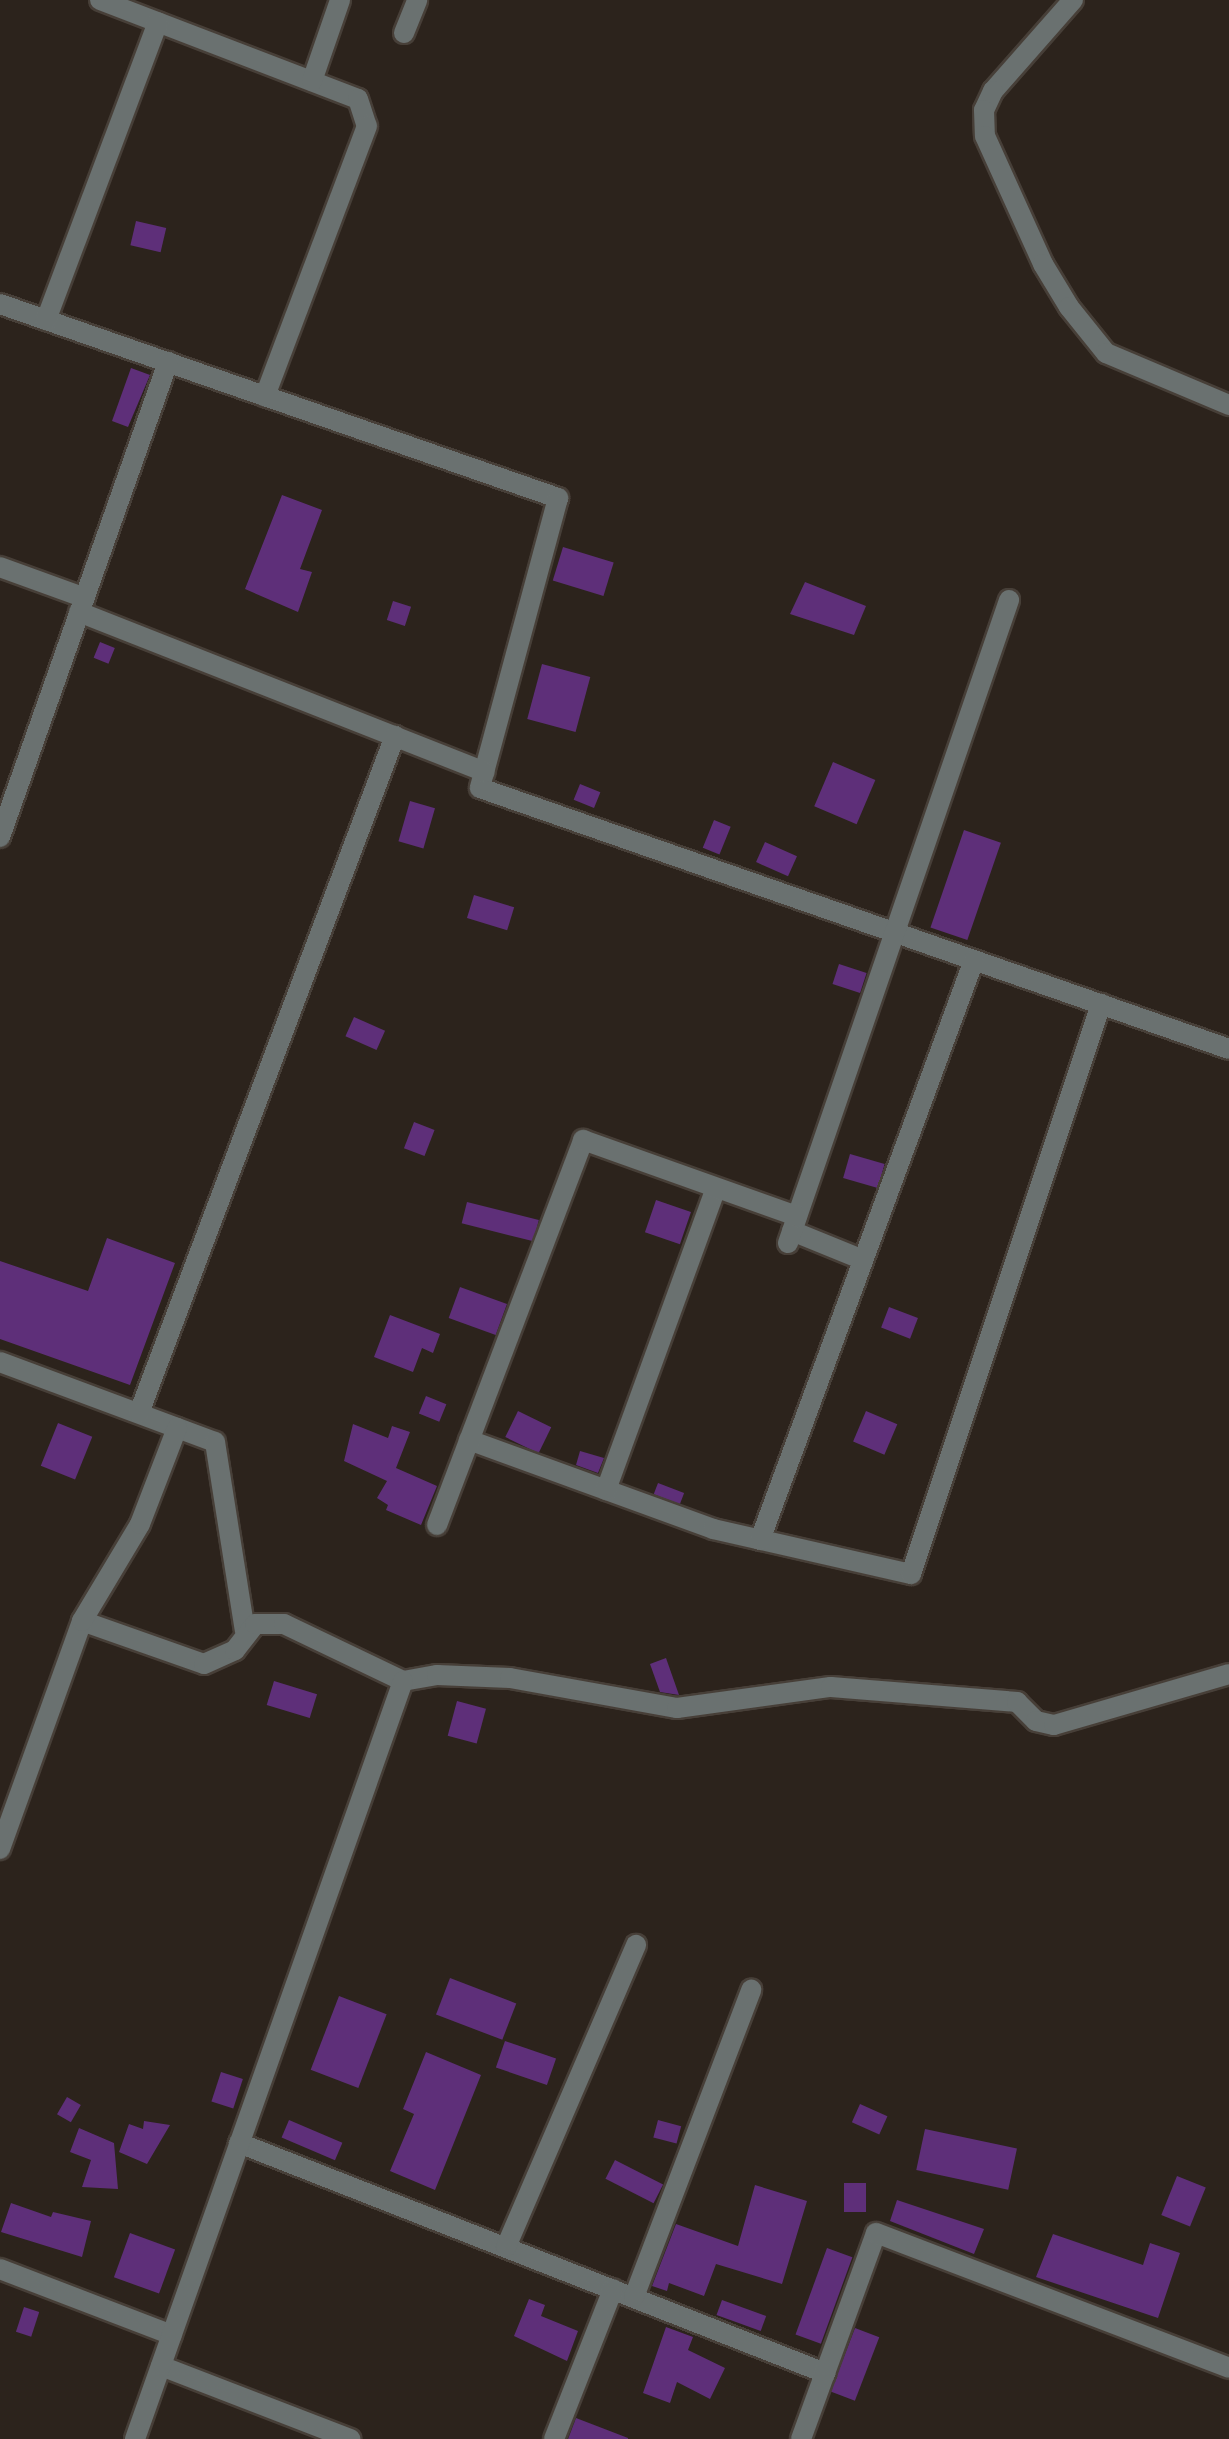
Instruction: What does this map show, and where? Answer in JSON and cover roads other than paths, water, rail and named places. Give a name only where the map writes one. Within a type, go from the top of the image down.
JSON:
[{"type":"street","points":[[100,0],[358,99],[367,126],[265,396]]},
{"type":"street","points":[[312,81],[340,0]]},
{"type":"street","points":[[404,33],[417,0]]},
{"type":"street","points":[[1073,0],[993,91],[984,110],[985,136],[1043,264],[1069,307],[1106,353],[1229,405]]},
{"type":"street","points":[[46,320],[158,22]]},
{"type":"street","points":[[0,304],[558,498],[480,788],[1229,1049]]},
{"type":"street","points":[[0,837],[168,362]]},
{"type":"street","points":[[0,567],[82,605],[485,772]]},
{"type":"street","points":[[792,1230],[1009,600]]},
{"type":"street","points":[[139,1413],[395,736]]},
{"type":"street","points":[[760,1540],[974,960]]},
{"type":"street","points":[[469,1440],[713,1529],[911,1574],[1101,1004]]},
{"type":"street","points":[[437,1525],[583,1140],[716,1188],[792,1230],[863,1260]]},
{"type":"street","points":[[606,1490],[716,1188]]},
{"type":"street","points":[[0,1362],[215,1442],[245,1631]]},
{"type":"street","points":[[0,1849],[82,1621],[140,1524],[177,1428]]},
{"type":"street","points":[[82,1621],[204,1664],[235,1650],[245,1631],[255,1624],[284,1624],[403,1681],[437,1675],[510,1678],[677,1708],[831,1687],[1017,1702],[1036,1721],[1054,1725],[1229,1674]]},
{"type":"street","points":[[135,2439],[403,1681]]},
{"type":"street","points":[[506,2247],[636,1945]]},
{"type":"street","points":[[634,2297],[751,1990]]},
{"type":"street","points":[[239,2143],[825,2373]]},
{"type":"street","points":[[801,2439],[876,2233],[1229,2368]]},
{"type":"street","points":[[0,2269],[172,2335]]},
{"type":"street","points":[[554,2439],[613,2289]]},
{"type":"street","points":[[161,2366],[350,2439]]}]
